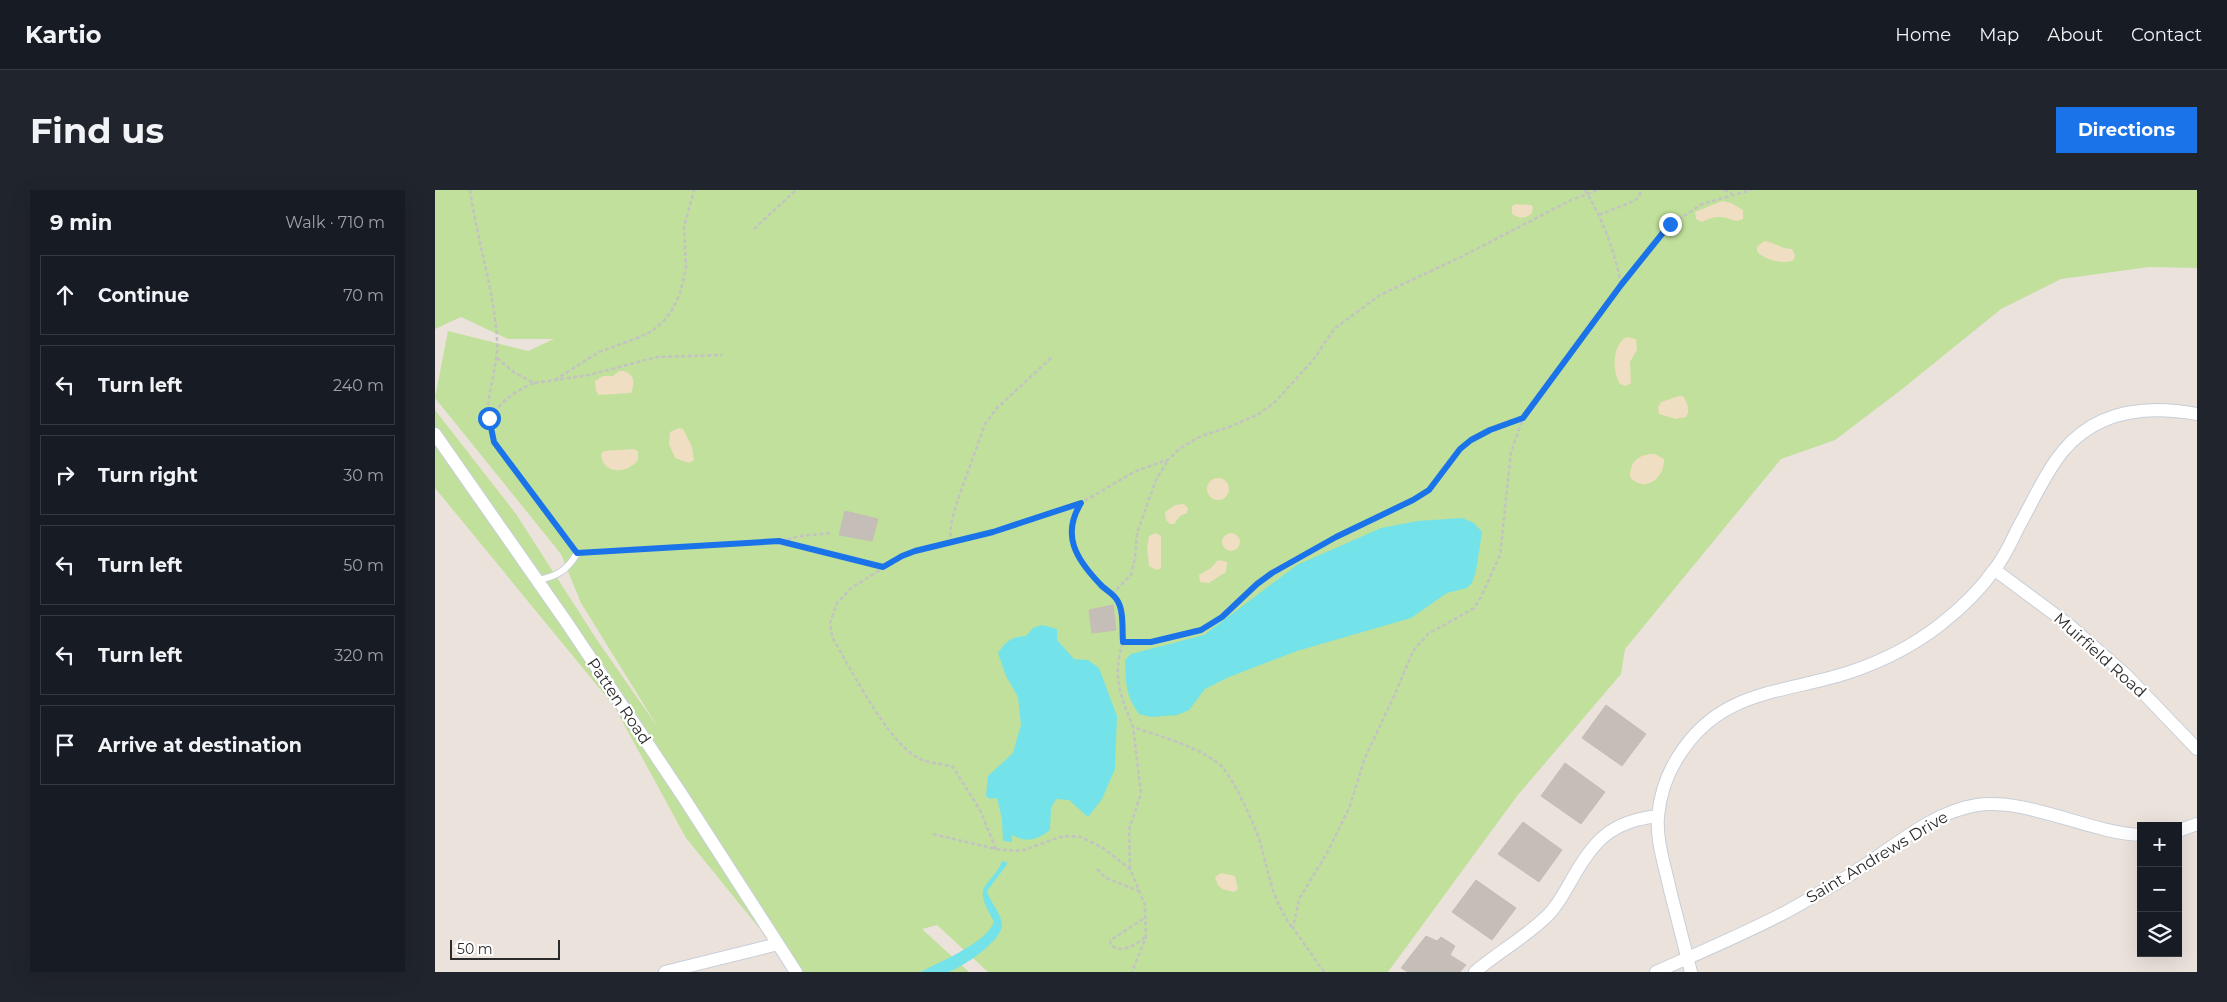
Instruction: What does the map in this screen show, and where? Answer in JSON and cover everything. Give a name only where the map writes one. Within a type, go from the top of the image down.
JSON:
[{"type":"street","points":[[1691,972],[1663,858],[1658,816],[1661,796],[1677,758],[1701,727],[1718,714],[1756,695],[1845,674],[1895,654],[1927,635],[1947,619],[1995,570],[2063,451],[2079,435],[2095,424],[2133,411],[2171,410],[2197,414]]},
{"type":"street","name":"Patten Road","points":[[435,434],[537,580],[682,795],[796,972]]},
{"type":"street","name":"Muirfield Road","points":[[1995,570],[2069,625],[2126,675],[2197,749]]},
{"type":"street","name":"Saint Andrews Drive","points":[[1656,972],[1786,912],[1862,867],[1931,821],[1952,811],[1979,805],[2024,808],[2116,832],[2137,835]]},
{"type":"street","points":[[1475,972],[1553,911],[1584,858],[1599,839],[1621,824],[1658,816]]},
{"type":"street","points":[[2182,830],[2197,824]]},
{"type":"street","points":[[665,972],[778,944]]},
{"type":"lane","points":[[537,580],[551,578],[563,570],[572,563],[577,553]]},
{"type":"path","points":[[470,190],[475,225],[495,316],[497,358],[490,395],[489,418],[494,442],[577,553],[779,541],[801,536],[831,533]]},
{"type":"path","points":[[555,380],[599,352],[640,337],[652,331],[664,321],[680,294],[686,268],[684,228],[694,190]]},
{"type":"path","points":[[754,229],[796,190]]},
{"type":"path","points":[[1112,594],[1131,575],[1135,558],[1137,533],[1156,480],[1169,459],[1179,449],[1201,436],[1244,421],[1275,402],[1314,359],[1334,329],[1380,295],[1465,255],[1586,192],[1598,190]]},
{"type":"path","points":[[1599,215],[1634,201],[1639,197],[1641,190]]},
{"type":"path","points":[[1724,190],[1733,194]]},
{"type":"path","points":[[1293,928],[1299,899],[1327,852],[1350,806],[1364,760],[1395,696],[1413,651],[1428,634],[1474,608],[1501,555],[1511,452],[1523,418],[1621,285],[1670,224],[1702,204],[1751,190]]},
{"type":"path","points":[[1586,192],[1599,215],[1617,264],[1621,285]]},
{"type":"path","points":[[489,418],[501,403],[518,390],[533,384],[589,375],[657,357],[722,355]]},
{"type":"path","points":[[950,543],[951,524],[957,502],[985,424],[995,409],[1053,356]]},
{"type":"path","points":[[497,358],[515,374],[533,384]]},
{"type":"path","points":[[1123,642],[1151,642],[1201,630],[1222,617],[1257,584],[1272,573],[1336,537],[1413,500],[1429,490],[1460,449],[1471,440],[1490,430],[1523,418]]},
{"type":"path","points":[[996,849],[980,810],[953,767],[912,755],[887,728],[832,637],[830,624],[837,603],[850,589],[883,567],[909,553],[1028,521],[1081,503],[1134,472],[1169,459]]},
{"type":"path","points":[[1081,503],[1072,520],[1070,531],[1072,541],[1077,555],[1089,572],[1118,601],[1123,642],[1117,664],[1117,677],[1120,696],[1133,727],[1141,780],[1141,793],[1129,830],[1130,869],[1145,905],[1146,937],[1132,972]]},
{"type":"path","points":[[779,541],[883,567]]},
{"type":"path","points":[[1133,727],[1192,748],[1221,766],[1249,814],[1260,840],[1273,894],[1283,914],[1324,972]]},
{"type":"path","points":[[933,834],[996,849],[1016,851],[1025,850],[1060,837],[1081,837],[1103,848],[1130,869]]},
{"type":"path","points":[[1097,869],[1106,878],[1139,891]]},
{"type":"path","points":[[1146,918],[1111,940],[1110,944],[1120,949],[1127,948],[1146,937]]},
{"type":"green space","points":[[435,190],[2197,190],[2197,268],[2149,267],[2061,279],[2001,309],[1901,390],[1835,440],[1781,459],[1625,649],[1621,674],[1517,796],[1388,972],[988,972],[937,925],[922,929],[969,972],[795,972],[686,838],[614,706],[435,488],[435,410],[516,514],[597,640],[659,729],[581,603],[561,554],[435,398],[448,331],[528,351],[554,339],[508,339],[461,317],[435,329]]},
{"type":"sand","points":[[1722,201],[1731,203],[1743,210],[1743,219],[1737,221],[1716,217],[1702,222],[1696,219],[1695,212]]},
{"type":"sand","points":[[1516,204],[1531,205],[1533,207],[1532,213],[1525,217],[1515,216],[1512,214],[1512,206]]},
{"type":"sand","points":[[1764,241],[1792,249],[1795,255],[1794,260],[1780,262],[1764,257],[1757,251],[1757,247]]},
{"type":"sand","points":[[1626,337],[1636,339],[1637,350],[1630,362],[1631,383],[1626,386],[1620,384],[1617,379],[1615,359],[1618,346]]},
{"type":"sand","points":[[619,371],[624,371],[632,377],[633,386],[631,393],[599,395],[596,391],[595,381],[603,376],[613,376]]},
{"type":"sand","points":[[1683,396],[1687,404],[1688,412],[1686,417],[1676,419],[1659,414],[1658,407],[1661,402]]},
{"type":"sand","points":[[679,428],[683,429],[692,447],[694,460],[689,463],[675,458],[669,444],[670,432]]},
{"type":"sand","points":[[634,449],[638,451],[638,460],[628,468],[622,470],[611,469],[602,461],[601,454],[604,451]]},
{"type":"sand","points":[[1655,454],[1664,459],[1658,478],[1648,484],[1642,484],[1630,477],[1630,471],[1634,463],[1640,457]]},
{"type":"sand","points":[[1218,478],[1226,481],[1229,489],[1226,497],[1218,500],[1210,497],[1207,489],[1210,481]]},
{"type":"sand","points":[[1184,504],[1188,508],[1187,513],[1180,516],[1174,524],[1170,524],[1166,520],[1165,512],[1175,505]]},
{"type":"sand","points":[[1156,533],[1161,536],[1161,568],[1157,570],[1149,566],[1147,548],[1149,536]]},
{"type":"sand","points":[[1227,533],[1235,533],[1240,538],[1238,549],[1227,551],[1222,546],[1222,538]]},
{"type":"sand","points":[[1218,560],[1227,562],[1226,572],[1209,583],[1200,582],[1199,575],[1211,568]]},
{"type":"sand","points":[[1221,873],[1235,876],[1238,889],[1234,892],[1222,889],[1215,877]]},
{"type":"water","points":[[1462,518],[1474,523],[1482,532],[1476,571],[1472,583],[1467,588],[1447,593],[1411,618],[1297,651],[1229,677],[1205,689],[1189,710],[1177,715],[1151,717],[1139,714],[1134,707],[1127,688],[1125,660],[1131,654],[1204,635],[1297,565],[1381,528],[1418,521]]},
{"type":"water","points":[[1042,625],[1057,629],[1057,640],[1074,659],[1088,660],[1099,668],[1117,716],[1115,769],[1102,799],[1088,817],[1069,800],[1056,799],[1051,808],[1050,830],[1032,839],[1022,839],[1012,835],[1012,842],[1003,841],[1002,819],[997,798],[990,799],[986,796],[988,776],[1013,753],[1021,725],[1018,697],[1006,676],[998,653],[1009,640],[1026,636],[1033,628]]},
{"type":"water","points":[[1002,861],[1008,863],[987,891],[998,912],[1002,926],[995,939],[971,960],[948,972],[921,972],[962,951],[989,930],[994,922],[986,905],[983,892]]},
{"type":"building","points":[[845,511],[878,519],[872,541],[839,535]]},
{"type":"building","points":[[1113,605],[1116,630],[1092,633],[1089,610]]},
{"type":"building","points":[[1606,705],[1646,734],[1622,766],[1582,738]]},
{"type":"building","points":[[1565,763],[1605,792],[1581,824],[1541,796]]},
{"type":"building","points":[[1523,822],[1562,850],[1539,882],[1498,854]]},
{"type":"building","points":[[1476,880],[1516,908],[1492,940],[1452,912]]},
{"type":"building","points":[[1426,936],[1437,941],[1441,937],[1455,946],[1450,955],[1466,965],[1460,972],[1408,972],[1401,968]]},
{"type":"route","points":[[489,418],[494,442],[547,516],[577,553],[779,541],[883,567],[915,551],[993,532],[1081,503],[1075,511],[1070,531],[1077,555],[1089,572],[1118,601],[1123,642],[1151,642],[1201,630],[1222,617],[1257,584],[1272,573],[1336,537],[1413,500],[1429,490],[1460,449],[1471,440],[1490,430],[1523,418],[1621,285],[1670,224]]}]
